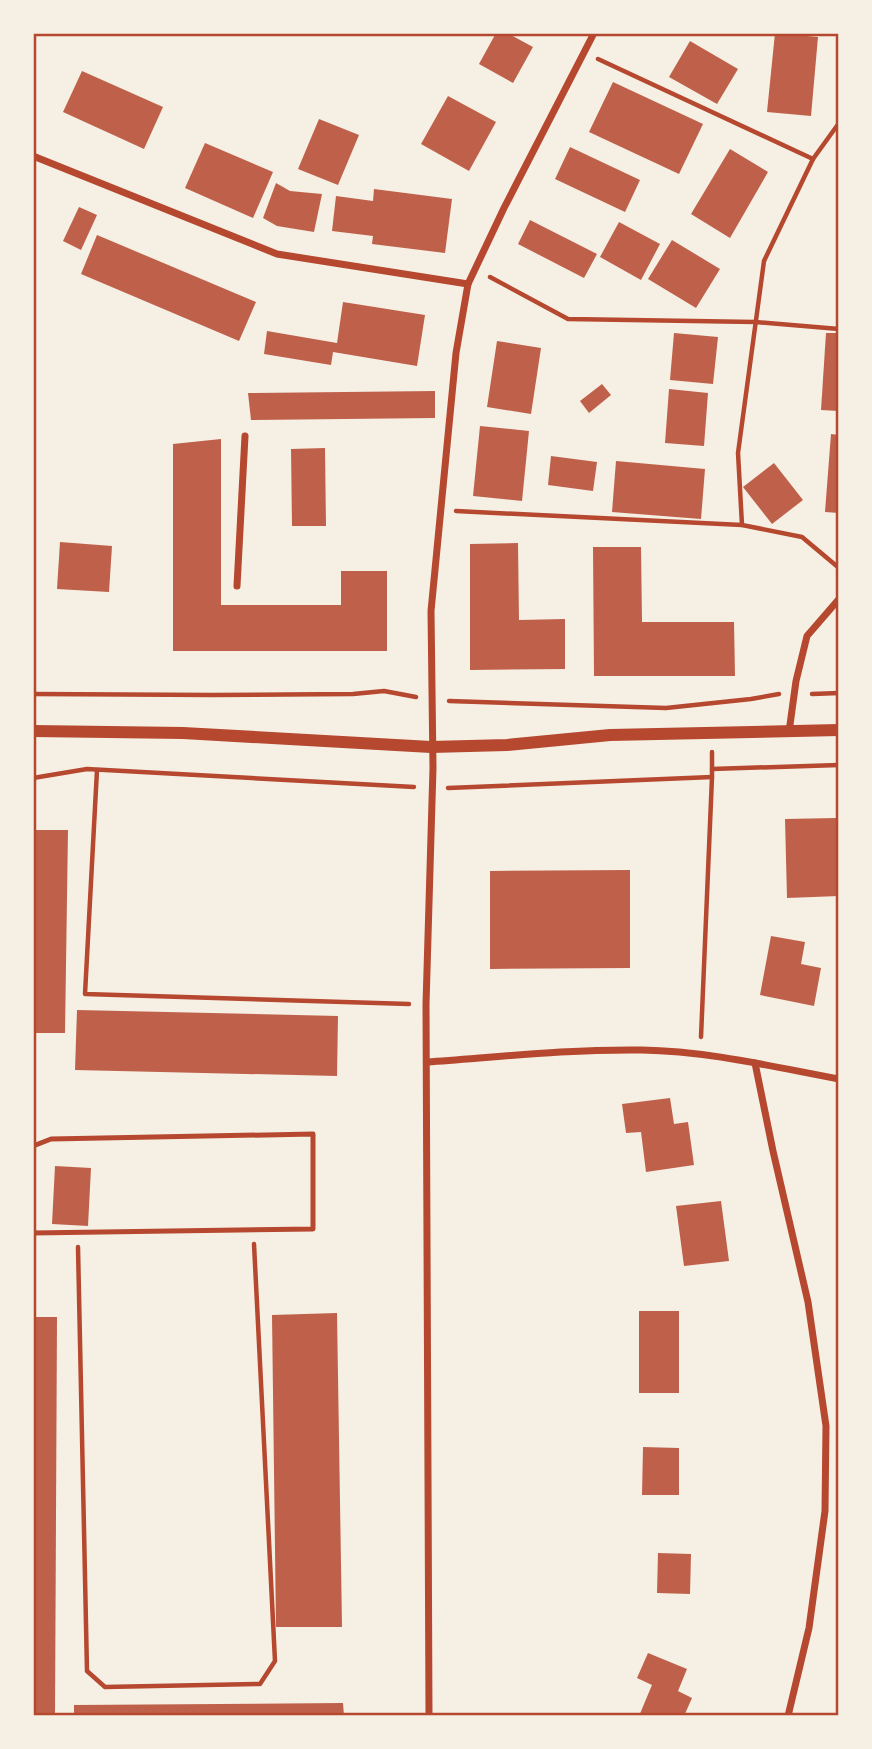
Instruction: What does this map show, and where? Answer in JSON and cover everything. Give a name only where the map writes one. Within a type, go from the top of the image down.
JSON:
[{"type":"street","points":[[429,1716],[426,1004],[432,788],[431,611],[456,353],[468,284],[594,33]]},
{"type":"street","points":[[33,156],[277,254],[468,284]]},
{"type":"street","points":[[237,586],[245,436]]},
{"type":"street","points":[[789,732],[796,681],[807,636],[839,599]]},
{"type":"street","points":[[33,731],[183,733],[431,747],[507,745],[610,734],[839,730]]},
{"type":"street","points":[[427,1062],[643,1050],[701,1055],[839,1079]]},
{"type":"street","points":[[755,1063],[808,1301],[826,1426],[825,1511],[809,1628],[788,1716]]},
{"type":"lane","points":[[33,1146],[51,1139],[313,1133],[313,1229],[33,1233]]},
{"type":"path","points":[[584,52],[813,159]]},
{"type":"path","points":[[742,525],[738,453],[764,261],[813,159],[839,123]]},
{"type":"path","points":[[475,270],[568,319],[755,322],[839,329]]},
{"type":"path","points":[[441,511],[742,525],[802,537],[839,568]]},
{"type":"path","points":[[701,1055],[712,777],[711,732]]},
{"type":"path","points":[[712,769],[839,765]]},
{"type":"path","points":[[33,778],[87,769],[432,788],[712,777]]},
{"type":"path","points":[[97,770],[85,994],[426,1004]]},
{"type":"path","points":[[78,1232],[87,1671],[105,1687],[260,1684],[275,1661],[253,1230]]},
{"type":"building","points":[[496,33],[507,33],[533,47],[513,83],[479,64]]},
{"type":"building","points":[[775,33],[818,37],[811,116],[767,112]]},
{"type":"building","points":[[690,41],[738,69],[717,104],[669,77]]},
{"type":"building","points":[[82,71],[163,107],[144,149],[63,112]]},
{"type":"building","points":[[613,82],[703,124],[679,174],[589,132]]},
{"type":"building","points":[[448,96],[496,122],[469,171],[421,144]]},
{"type":"building","points":[[319,119],[359,135],[338,185],[298,169]]},
{"type":"building","points":[[205,143],[273,172],[253,218],[185,188]]},
{"type":"building","points":[[570,147],[640,180],[625,212],[555,179]]},
{"type":"building","points":[[730,149],[768,172],[730,238],[691,214]]},
{"type":"building","points":[[276,183],[290,191],[322,194],[314,232],[277,226],[263,218]]},
{"type":"building","points":[[374,189],[452,199],[445,253],[372,244],[373,236],[332,231],[336,196],[373,201]]},
{"type":"building","points":[[79,207],[97,215],[81,250],[63,241]]},
{"type":"building","points":[[530,220],[597,254],[584,278],[518,244]]},
{"type":"building","points":[[619,222],[660,244],[641,280],[600,257]]},
{"type":"building","points":[[97,235],[256,302],[239,341],[81,274]]},
{"type":"building","points":[[672,240],[720,269],[696,308],[648,279]]},
{"type":"building","points":[[343,302],[425,315],[417,366],[333,352],[331,365],[264,354],[267,331],[337,343]]},
{"type":"building","points":[[674,333],[718,337],[713,384],[670,380]]},
{"type":"building","points":[[826,333],[839,333],[839,411],[821,410]]},
{"type":"building","points":[[497,341],[541,348],[531,414],[487,407]]},
{"type":"building","points":[[602,384],[611,395],[589,413],[580,401]]},
{"type":"building","points":[[669,389],[708,393],[704,446],[665,443]]},
{"type":"building","points":[[435,391],[435,418],[251,420],[248,393]]},
{"type":"building","points":[[480,426],[529,431],[522,501],[473,496]]},
{"type":"building","points":[[831,434],[839,435],[839,513],[825,512]]},
{"type":"building","points":[[221,439],[221,605],[341,605],[341,571],[387,571],[387,651],[173,651],[173,444]]},
{"type":"building","points":[[325,448],[326,526],[292,526],[291,449]]},
{"type":"building","points":[[551,456],[597,462],[593,491],[548,485]]},
{"type":"building","points":[[616,461],[705,469],[701,519],[612,512]]},
{"type":"building","points":[[774,463],[803,500],[772,524],[743,487]]},
{"type":"building","points":[[60,542],[112,546],[109,592],[57,589]]},
{"type":"building","points":[[518,543],[519,620],[565,619],[565,669],[470,670],[470,544]]},
{"type":"building","points":[[593,547],[641,547],[642,622],[734,622],[735,676],[594,676]]},
{"type":"building","points":[[836,818],[839,896],[787,898],[785,819]]},
{"type":"building","points":[[33,830],[68,830],[65,1033],[33,1033]]},
{"type":"building","points":[[630,870],[630,968],[490,969],[490,871]]},
{"type":"building","points":[[771,936],[805,942],[801,964],[821,968],[814,1006],[760,995]]},
{"type":"building","points":[[77,1010],[338,1016],[337,1076],[75,1070]]},
{"type":"building","points":[[670,1098],[674,1124],[688,1122],[694,1165],[646,1172],[641,1132],[626,1133],[622,1104]]},
{"type":"building","points":[[55,1166],[91,1168],[88,1226],[52,1224]]},
{"type":"building","points":[[721,1201],[729,1261],[684,1266],[676,1206]]},
{"type":"building","points":[[639,1311],[679,1311],[679,1393],[639,1393]]},
{"type":"building","points":[[337,1313],[342,1627],[276,1627],[272,1315]]},
{"type":"building","points":[[33,1317],[57,1317],[55,1716],[33,1716]]},
{"type":"building","points":[[643,1447],[679,1448],[679,1495],[642,1495]]},
{"type":"building","points":[[658,1553],[691,1554],[690,1594],[657,1593]]},
{"type":"building","points":[[648,1653],[687,1669],[678,1691],[692,1698],[684,1716],[639,1716],[652,1685],[637,1678]]},
{"type":"building","points":[[343,1703],[344,1716],[74,1716],[74,1705]]}]
